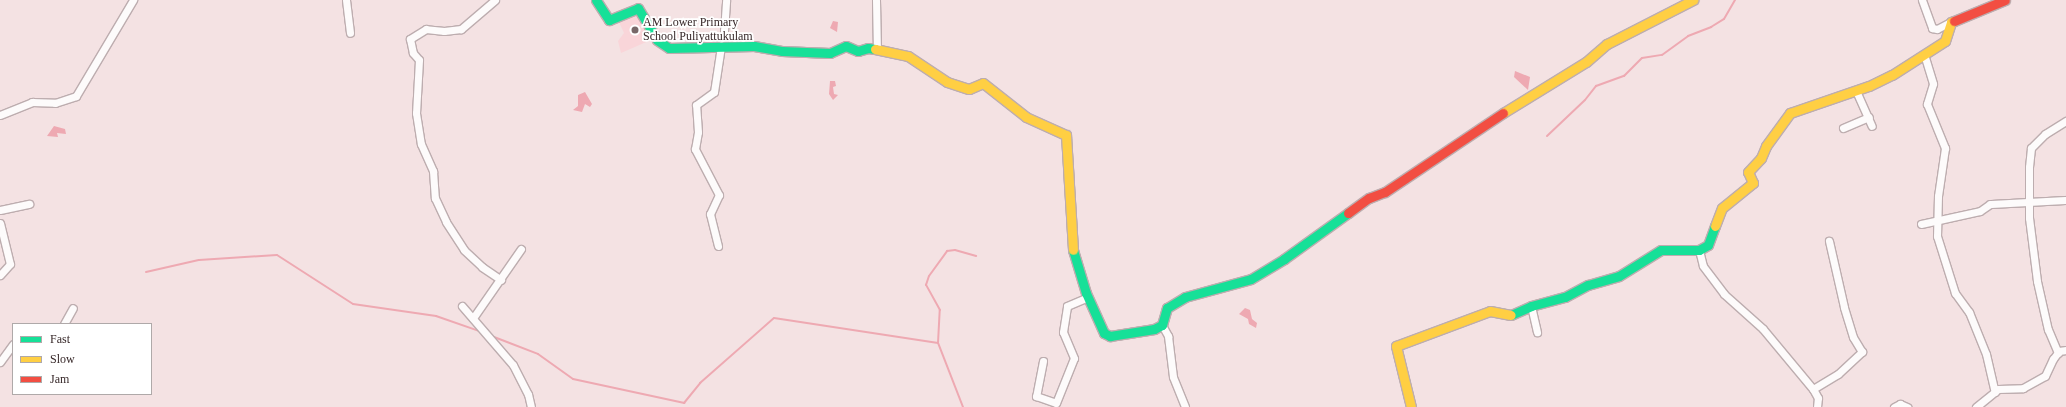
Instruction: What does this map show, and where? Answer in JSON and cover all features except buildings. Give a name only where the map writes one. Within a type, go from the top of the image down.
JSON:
[{"type":"street","points":[[0,115],[32,102],[55,102],[76,96],[133,0]]},
{"type":"street","points":[[346,0],[350,33]]},
{"type":"street","points":[[496,0],[461,29],[444,31],[426,29],[410,39],[413,53],[419,60],[416,113],[421,144],[433,171],[435,198],[446,222],[464,250],[482,267],[501,280]]},
{"type":"street","points":[[596,0],[609,20],[638,8],[657,40],[669,48],[698,46],[754,46],[818,53],[830,53],[846,46],[858,51],[868,48],[908,56],[947,82],[970,89],[983,83],[1026,116],[1066,135],[1072,240],[1088,298],[1104,333],[1110,336],[1137,333],[1162,326]]},
{"type":"street","points":[[724,31],[726,0]]},
{"type":"street","points":[[876,0],[877,50]]},
{"type":"street","points":[[1185,407],[1173,377],[1168,336],[1162,326],[1166,308],[1185,297],[1251,279],[1284,259],[1369,198],[1385,192],[1488,122],[1586,62],[1607,44],[1693,0]]},
{"type":"street","points":[[1922,0],[1932,28],[1937,29],[1996,2],[2005,0]]},
{"type":"street","points":[[1411,407],[1408,386],[1396,346],[1490,311],[1506,316],[1531,306],[1565,297],[1588,285],[1619,276],[1661,250],[1699,250],[1708,245],[1722,208],[1753,183],[1748,172],[1761,158],[1766,146],[1790,112],[1856,92],[1892,75],[1945,41],[1951,22]]},
{"type":"street","points":[[718,246],[712,228],[710,214],[718,195],[695,149],[698,132],[696,105],[714,92],[721,46]]},
{"type":"street","points":[[1924,54],[1933,84],[1927,104],[1945,148],[1937,220],[1937,236],[1955,293],[1969,312],[1986,354],[1995,392]]},
{"type":"street","points":[[1856,92],[1872,126]]},
{"type":"street","points":[[1843,128],[1869,117]]},
{"type":"street","points":[[2058,353],[2048,330],[2037,281],[2029,203],[2031,148],[2045,134],[2066,122]]},
{"type":"street","points":[[1921,224],[1980,211],[1990,204],[2066,200]]},
{"type":"street","points":[[0,210],[29,204]]},
{"type":"street","points":[[0,223],[10,264],[0,275]]},
{"type":"street","points":[[1813,389],[1838,374],[1862,352],[1853,337],[1844,307],[1829,241]]},
{"type":"street","points":[[473,318],[479,306],[501,280],[521,249]]},
{"type":"street","points":[[1699,250],[1703,266],[1724,294],[1763,329],[1813,389],[1818,398],[1816,407]]},
{"type":"street","points":[[1043,361],[1036,396],[1056,403],[1074,358],[1063,332],[1067,306],[1088,298]]},
{"type":"street","points":[[462,306],[513,365],[528,394],[531,407]]},
{"type":"street","points":[[1531,306],[1537,332]]},
{"type":"street","points":[[65,323],[73,308]]},
{"type":"street","points":[[0,362],[12,345]]},
{"type":"street","points":[[1976,407],[1998,390],[2023,388],[2045,376],[2058,353],[2066,350]]},
{"type":"street","points":[[1894,407],[1900,404],[1907,407]]},
{"type":"shaded area","name":"AM Lower Primary School Puliyattukulam","points":[[639,12],[651,40],[621,53],[618,41],[624,33],[618,20]]},
{"type":"shaded area","points":[[833,21],[838,22],[837,32],[830,28]]},
{"type":"shaded area","points":[[1515,71],[1530,77],[1528,90],[1514,77]]},
{"type":"shaded area","points":[[830,81],[835,81],[836,86],[833,87],[834,94],[838,95],[833,100],[829,94]]},
{"type":"shaded area","points":[[585,92],[592,104],[590,107],[585,104],[582,112],[573,110],[578,106],[578,95]]},
{"type":"shaded area","points":[[54,126],[65,129],[66,134],[57,133],[58,137],[47,136]]},
{"type":"shaded area","points":[[1245,308],[1250,310],[1252,319],[1257,323],[1256,328],[1249,324],[1248,319],[1239,314]]},
{"type":"waterway","points":[[1547,136],[1585,100],[1596,86],[1624,76],[1642,58],[1662,55],[1688,36],[1711,27],[1724,19],[1735,0]]},
{"type":"waterway","points":[[963,407],[938,343],[940,310],[926,285],[929,276],[947,251],[955,250],[976,256]]},
{"type":"waterway","points":[[146,272],[199,260],[277,255],[353,304],[436,316],[479,331]]},
{"type":"waterway","points":[[494,337],[538,354],[573,379],[684,403],[700,383],[774,318],[938,343]]},
{"type":"traffic: fast","points":[[596,0],[609,20],[638,8],[657,40],[669,48],[754,46],[782,51],[830,53],[846,46],[858,51],[868,48],[875,49]]},
{"type":"traffic: fast","points":[[1073,250],[1086,293],[1104,333],[1110,336],[1154,329],[1162,325],[1167,308],[1185,297],[1251,279],[1284,259],[1348,213]]},
{"type":"traffic: fast","points":[[1511,315],[1531,306],[1565,297],[1588,285],[1619,276],[1661,250],[1699,250],[1708,245],[1715,226]]},
{"type":"traffic: slow","points":[[1503,113],[1586,62],[1607,44],[1693,0]]},
{"type":"traffic: slow","points":[[1715,226],[1722,208],[1753,183],[1748,172],[1761,158],[1766,146],[1790,113],[1869,86],[1892,75],[1945,41],[1951,22],[1954,21]]},
{"type":"traffic: slow","points":[[875,49],[908,56],[947,82],[969,89],[983,83],[1026,117],[1066,135],[1073,250]]},
{"type":"traffic: slow","points":[[1411,407],[1396,346],[1490,311],[1511,315]]},
{"type":"traffic: jam","points":[[1954,21],[2005,0]]},
{"type":"traffic: jam","points":[[1348,213],[1369,198],[1385,192],[1503,113]]},
{"type":"place","name":"AM Lower Primary School Puliyattukulam","points":[[635,30]]}]
